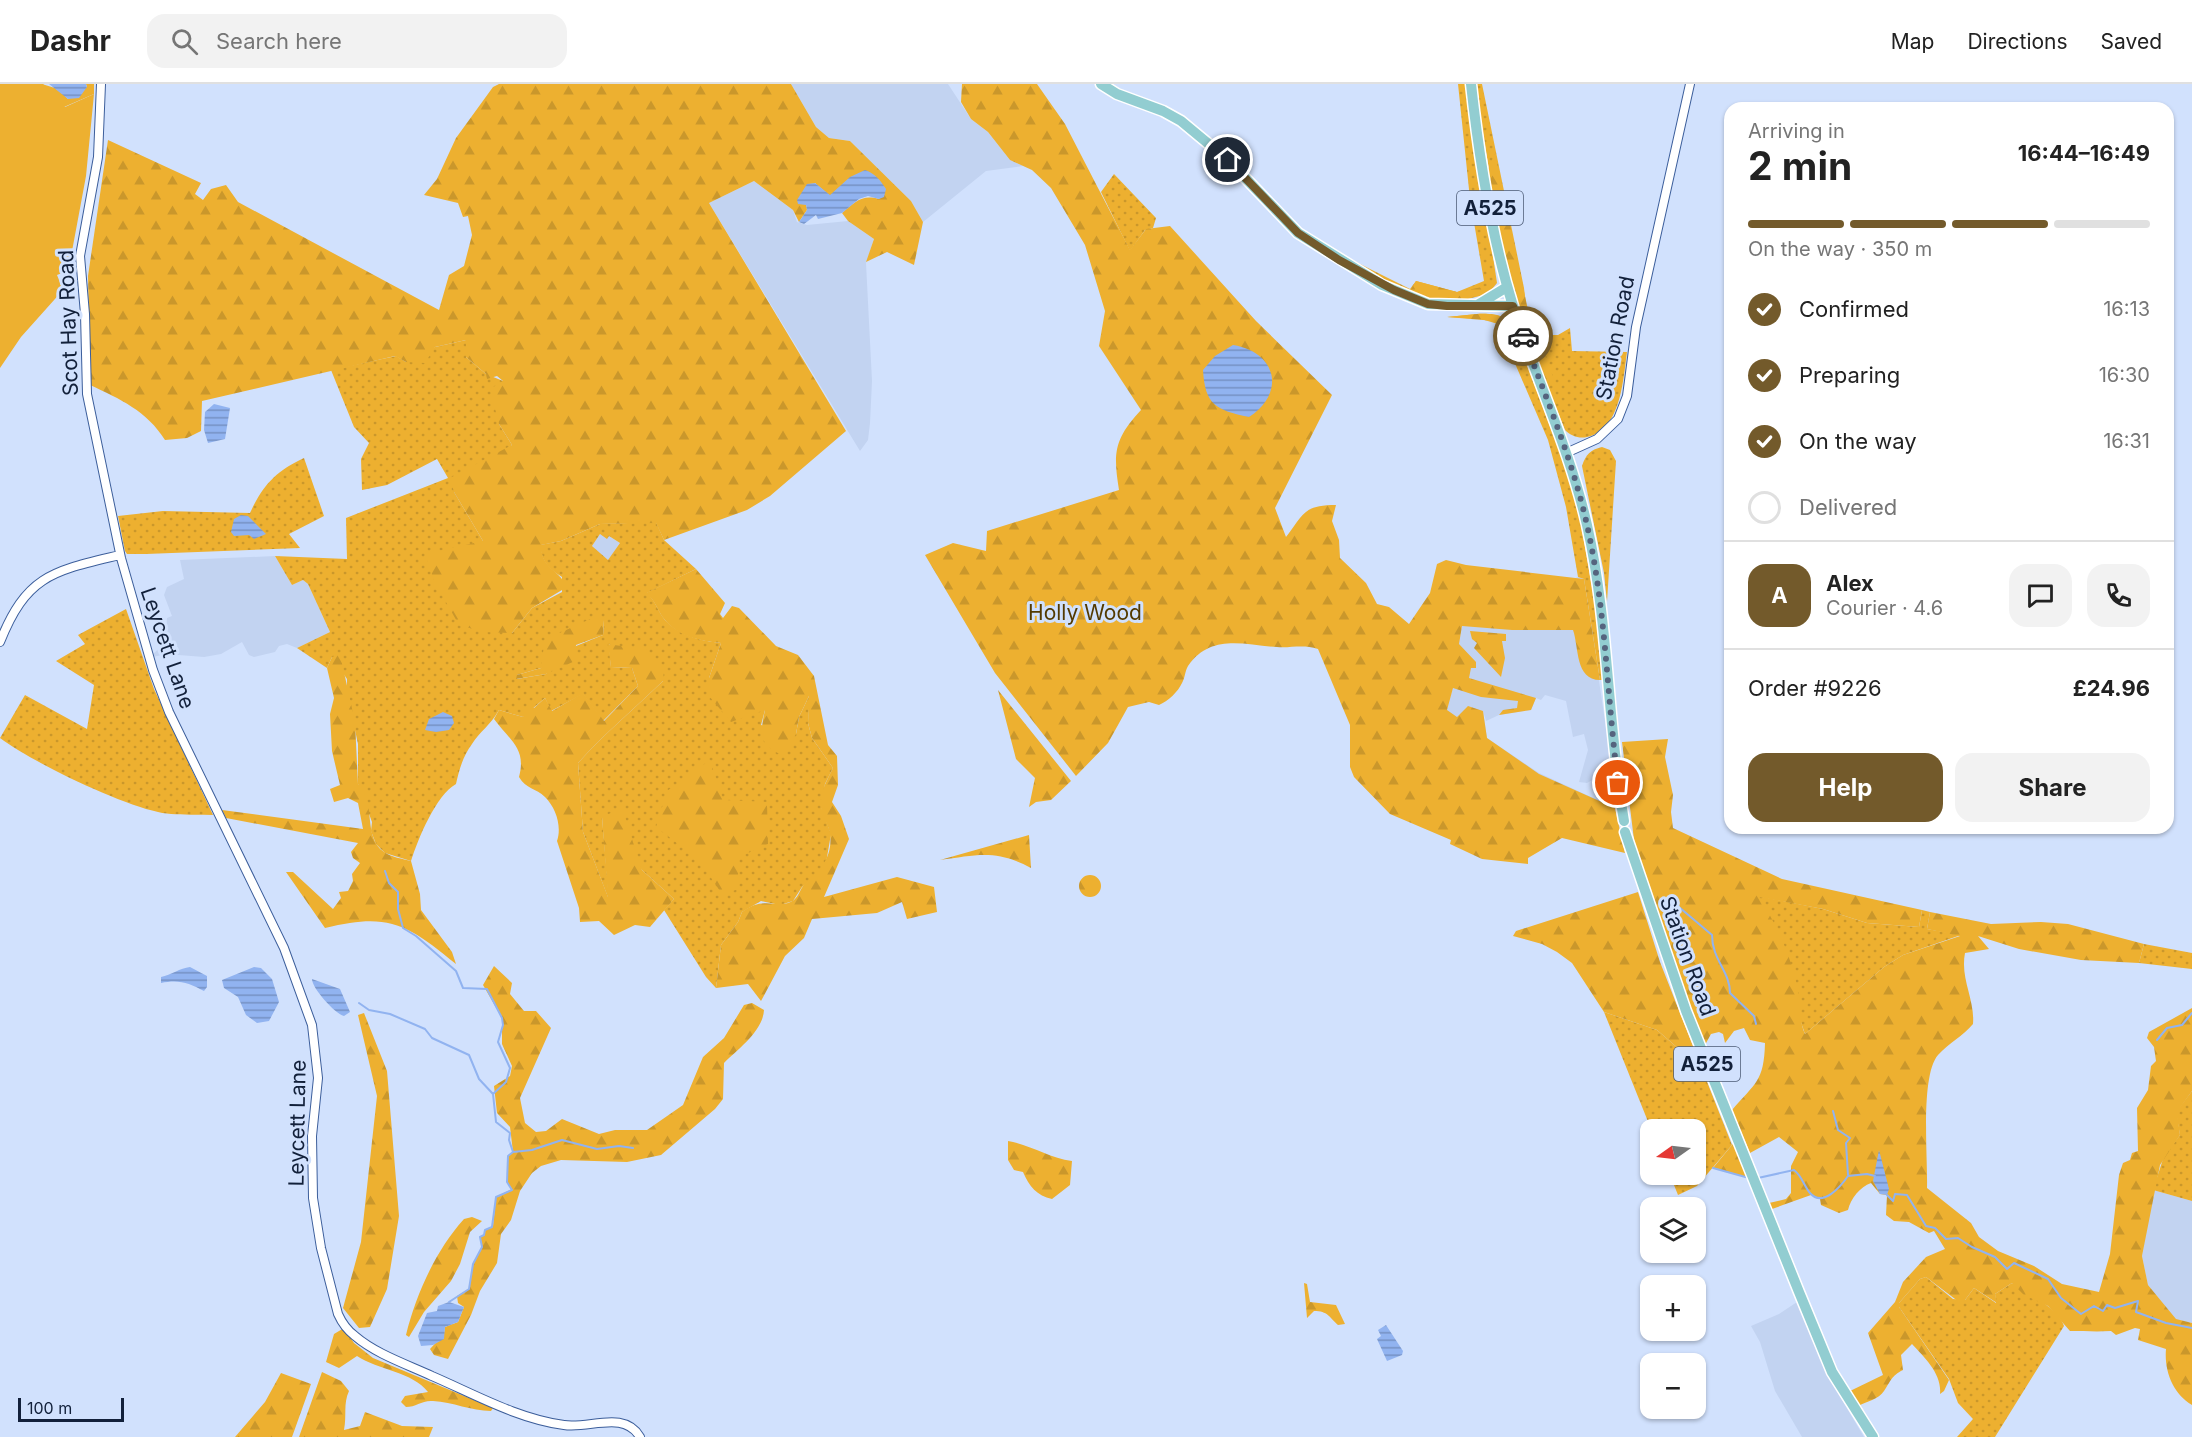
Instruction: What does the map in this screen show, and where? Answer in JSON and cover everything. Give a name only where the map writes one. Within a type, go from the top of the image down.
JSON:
[{"type":"main road","points":[[1101,84],[1117,94],[1163,111],[1197,134],[1228,160],[1283,220],[1339,260],[1394,290],[1428,304],[1513,306]]},
{"type":"main road","name":"A525","points":[[1471,84],[1497,249],[1513,306],[1566,453]]},
{"type":"main road","points":[[1476,305],[1507,287]]},
{"type":"main road","name":"Station Road","points":[[1566,453],[1587,526],[1601,606],[1624,827],[1686,1011],[1799,1292],[1832,1372],[1873,1437]]},
{"type":"street","name":"Scot Hay Road","points":[[100,84],[98,158],[80,256],[85,314],[85,384],[120,556]]},
{"type":"street","name":"Station Road","points":[[1566,453],[1597,439],[1618,419],[1627,396],[1636,327],[1690,84]]},
{"type":"street","points":[[0,642],[12,613],[31,589],[62,569],[120,556]]},
{"type":"street","name":"Leycett Lane","points":[[120,556],[139,628],[169,712],[284,948],[312,1025],[318,1078],[312,1136],[313,1198],[325,1268],[342,1323],[356,1337],[386,1355],[525,1416],[574,1427],[618,1422],[636,1430],[640,1437]]},
{"type":"shaded area","points":[[791,84],[948,84],[971,119],[988,132],[1010,160],[1023,166],[986,171],[923,222],[911,201],[850,141],[829,138],[816,127]]},
{"type":"shaded area","points":[[754,181],[793,210],[797,222],[807,225],[848,221],[874,239],[866,263],[872,381],[870,423],[868,440],[860,451],[709,203]]},
{"type":"shaded area","points":[[1255,508],[1446,710],[1453,688],[1452,646],[1461,634],[1462,623],[1578,577],[1584,579],[1611,762],[1601,775],[1587,783],[1579,782],[1588,750],[1584,734],[1573,737],[1566,701],[1545,695],[1541,700],[1536,698],[1531,710],[1499,715],[1486,721],[1483,711],[1487,738],[1539,773],[1615,808],[1621,839],[1463,741]]},
{"type":"shaded area","points":[[600,534],[609,536],[620,543],[608,561],[592,546]]},
{"type":"shaded area","points":[[275,556],[292,585],[303,580],[308,584],[330,632],[297,648],[287,644],[279,646],[275,652],[254,657],[249,655],[242,642],[221,654],[204,657],[166,654],[153,657],[152,655],[165,643],[167,618],[172,616],[164,595],[167,587],[184,579],[180,560]]},
{"type":"shaded area","points":[[2153,1190],[2192,1201],[2192,1323],[2176,1320],[2148,1285],[2142,1256]]},
{"type":"shaded area","points":[[1797,1302],[1825,1371],[1864,1437],[1802,1437],[1775,1391],[1760,1342],[1751,1326],[1779,1314]]},
{"type":"green space","points":[[0,84],[43,84],[65,107],[94,94],[86,176],[70,262],[72,269],[57,275],[63,290],[21,337],[0,368]]},
{"type":"green space","points":[[42,84],[58,89],[68,99],[87,87],[86,84],[94,84],[94,94],[64,107]]},
{"type":"green space","points":[[499,84],[791,84],[816,127],[829,138],[850,141],[911,201],[923,222],[914,265],[887,252],[866,262],[874,239],[848,221],[842,213],[863,198],[879,199],[885,189],[830,196],[815,183],[806,204],[807,210],[799,222],[793,210],[754,181],[709,203],[846,431],[770,496],[747,510],[664,540],[656,523],[600,524],[561,541],[541,545],[547,564],[567,587],[532,608],[512,633],[484,632],[459,625],[434,581],[425,554],[483,541],[454,492],[450,478],[512,445],[499,424],[490,389],[503,381],[497,376],[487,379],[486,374],[466,357],[466,340],[435,347],[425,363],[406,362],[395,356],[202,401],[201,431],[187,438],[165,440],[150,421],[141,414],[122,401],[90,385],[88,276],[108,140],[201,183],[195,194],[203,200],[211,189],[226,185],[238,202],[439,310],[449,275],[464,266],[472,235],[468,216],[463,217],[458,203],[424,195],[437,179],[456,138],[493,87]]},
{"type":"green space","name":"Holly Wood","points":[[962,84],[1037,84],[1065,124],[1130,250],[1146,229],[1170,226],[1256,321],[1332,395],[1275,508],[1286,537],[1305,512],[1325,505],[1336,505],[1332,521],[1339,540],[1340,558],[1366,583],[1377,604],[1389,607],[1409,624],[1430,593],[1437,564],[1446,560],[1466,565],[1584,579],[1600,680],[1592,679],[1582,669],[1573,630],[1512,630],[1462,626],[1459,644],[1476,662],[1476,668],[1471,668],[1469,678],[1536,698],[1531,710],[1499,715],[1503,710],[1517,708],[1518,701],[1481,697],[1453,688],[1447,710],[1457,717],[1468,706],[1483,711],[1487,738],[1539,774],[1615,808],[1625,853],[1562,838],[1528,858],[1528,864],[1482,859],[1450,844],[1451,840],[1390,814],[1354,777],[1350,767],[1350,725],[1318,649],[1307,647],[1229,643],[1207,649],[1188,666],[1180,686],[1166,701],[1159,705],[1149,702],[1128,707],[1108,743],[1076,776],[995,673],[925,555],[953,543],[986,551],[987,531],[1119,490],[1116,466],[1118,447],[1125,430],[1141,410],[1099,346],[1105,311],[1085,245],[1051,188],[1032,170],[1010,160],[988,132],[971,119],[961,102]]},
{"type":"green space","points":[[1458,84],[1467,84],[1497,283],[1488,294],[1451,303],[1404,293],[1356,262],[1410,289],[1416,281],[1457,292],[1484,281],[1470,199]]},
{"type":"green space","points":[[1475,84],[1482,84],[1524,288],[1528,323],[1538,324],[1538,335],[1558,335],[1570,328],[1572,351],[1627,352],[1622,389],[1614,414],[1607,425],[1587,437],[1575,437],[1565,430],[1525,330],[1513,291],[1497,219]]},
{"type":"green space","points":[[1495,154],[1529,315],[1524,317],[1501,241],[1488,169]]},
{"type":"green space","points":[[1114,174],[1156,218],[1153,228],[1145,230],[1130,251],[1101,192]]},
{"type":"green space","points":[[1416,281],[1457,292],[1487,286],[1489,290],[1471,298],[1433,299],[1413,296],[1411,289]]},
{"type":"green space","points":[[1490,314],[1504,318],[1509,330],[1517,338],[1569,477],[1581,524],[1594,599],[1604,680],[1600,680],[1584,579],[1578,577],[1566,507],[1548,440],[1498,324],[1481,319],[1447,317]]},
{"type":"green space","points":[[1496,315],[1506,320],[1509,324],[1507,337],[1495,321],[1447,317]]},
{"type":"green space","points":[[1535,337],[1539,338],[1553,377],[1545,380],[1530,342]]},
{"type":"green space","points":[[466,340],[466,357],[486,374],[503,381],[499,424],[512,445],[454,492],[483,541],[512,633],[532,608],[562,592],[562,577],[546,564],[540,545],[561,541],[600,524],[656,522],[664,540],[696,569],[647,593],[653,599],[660,614],[677,630],[698,639],[721,643],[709,678],[765,710],[761,725],[796,734],[799,717],[810,694],[808,723],[812,738],[833,768],[825,784],[821,807],[831,834],[826,863],[818,875],[802,887],[793,901],[780,905],[761,901],[742,912],[738,922],[721,945],[716,988],[706,977],[664,910],[674,899],[642,870],[602,817],[609,900],[583,832],[578,763],[663,681],[609,644],[611,667],[632,668],[638,686],[603,721],[583,694],[551,711],[545,698],[523,717],[499,710],[469,749],[456,784],[435,807],[411,861],[385,853],[376,844],[371,831],[372,822],[358,784],[358,744],[347,693],[347,679],[332,657],[327,668],[297,648],[330,632],[308,584],[303,580],[292,585],[275,556],[347,559],[346,518],[448,478],[437,459],[387,485],[362,490],[361,459],[369,443],[354,427],[331,370],[396,356],[406,362],[435,347]],"holes":[[[600,534],[607,539],[609,536],[620,543],[608,560],[592,546]],[[604,620],[603,635],[576,646],[546,674],[517,679],[517,675],[541,668]]]},
{"type":"green space","points":[[1602,447],[1610,450],[1616,461],[1607,602],[1604,573],[1582,466],[1589,453]]},
{"type":"green space","points":[[304,458],[324,516],[289,534],[300,548],[146,554],[127,554],[125,551],[118,516],[163,511],[250,513],[271,480]]},
{"type":"green space","points":[[696,569],[725,603],[720,614],[723,618],[732,606],[739,608],[776,646],[798,655],[814,676],[828,745],[837,756],[838,785],[832,802],[841,816],[849,839],[824,897],[897,877],[934,887],[937,912],[907,919],[902,902],[877,913],[812,919],[804,938],[785,956],[761,1001],[748,984],[716,988],[721,945],[738,922],[742,912],[758,904],[782,904],[794,900],[824,863],[829,850],[830,834],[822,811],[821,798],[833,768],[812,738],[808,723],[809,696],[799,717],[796,734],[783,755],[769,747],[763,738],[762,725],[765,710],[731,722],[709,696],[709,678],[721,643],[698,639],[671,626],[646,593]]},
{"type":"green space","points":[[126,609],[154,689],[213,815],[165,813],[121,800],[54,770],[0,738],[25,695],[87,729],[94,685],[56,661],[85,644],[78,635]]},
{"type":"green space","points":[[599,615],[604,620],[603,635],[576,645],[575,661],[546,674],[516,679],[517,675],[541,668],[544,645],[553,636]]},
{"type":"green space","points":[[1470,631],[1506,634],[1506,641],[1502,641],[1505,658],[1501,677],[1474,648],[1477,643],[1472,639]]},
{"type":"green space","points":[[608,644],[647,650],[664,668],[663,681],[578,763],[583,832],[608,897],[602,817],[622,808],[642,870],[674,899],[650,927],[635,925],[614,935],[599,921],[580,922],[579,908],[557,841],[559,829],[555,812],[545,797],[525,784],[519,777],[521,759],[519,751],[494,719],[499,710],[523,717],[527,706],[534,708],[545,698],[552,711],[583,693],[604,721],[638,686],[632,668],[611,667]]},
{"type":"green space","points":[[340,654],[355,722],[358,784],[367,800],[373,838],[384,852],[411,861],[420,894],[421,910],[452,952],[456,964],[424,939],[396,925],[366,921],[325,928],[286,872],[293,872],[333,909],[341,898],[339,892],[348,891],[353,881],[352,874],[360,863],[353,858],[351,852],[358,843],[226,818],[222,810],[363,829],[358,803],[348,798],[334,802],[330,789],[340,785],[332,751],[330,714],[334,698],[327,668],[332,657]]},
{"type":"green space","points":[[998,690],[1071,781],[1051,800],[1036,802],[1029,807],[1035,778],[1016,759]]},
{"type":"green space","points":[[1668,739],[1665,757],[1673,795],[1671,812],[1673,828],[1782,879],[1922,910],[1919,927],[1867,923],[1823,909],[1759,897],[1778,930],[1788,954],[1799,997],[1805,1034],[1884,967],[1903,955],[1960,936],[1927,929],[1930,912],[1991,924],[2041,922],[2068,924],[2144,944],[2139,963],[2081,960],[2019,949],[1978,936],[1989,949],[1965,953],[1964,962],[1973,1024],[1938,1055],[1932,1066],[1929,1080],[1926,1118],[1927,1188],[1971,1223],[1979,1237],[1998,1251],[2034,1266],[2062,1284],[2099,1292],[2110,1254],[2119,1175],[2123,1163],[2130,1160],[2132,1153],[2138,1151],[2137,1108],[2148,1090],[2151,1066],[2156,1061],[2154,1047],[2147,1038],[2149,1032],[2192,1008],[2192,1091],[2177,1112],[2180,1135],[2160,1165],[2142,1256],[2148,1285],[2176,1319],[2192,1323],[2192,1405],[2180,1395],[2171,1381],[2166,1349],[2138,1340],[2140,1329],[2135,1328],[2116,1335],[2111,1331],[2070,1331],[2048,1306],[2024,1295],[2012,1283],[1995,1294],[1997,1303],[1974,1288],[1965,1300],[1959,1302],[1926,1277],[1920,1279],[1899,1303],[1899,1307],[1949,1380],[1944,1391],[1940,1394],[1935,1373],[1912,1344],[1901,1355],[1903,1370],[1894,1377],[1879,1396],[1858,1406],[1850,1391],[1883,1375],[1868,1333],[1895,1302],[1903,1282],[1926,1257],[1945,1249],[1934,1231],[1929,1233],[1909,1222],[1894,1221],[1886,1215],[1887,1195],[1880,1194],[1871,1183],[1856,1194],[1848,1210],[1839,1213],[1821,1205],[1820,1199],[1811,1195],[1772,1209],[1769,1203],[1786,1199],[1791,1193],[1791,1166],[1798,1152],[1779,1137],[1750,1153],[1732,1110],[1757,1081],[1763,1066],[1765,1043],[1750,1040],[1744,1028],[1734,1031],[1725,1043],[1723,1034],[1719,1032],[1711,1034],[1705,1045],[1652,902],[1634,840],[1622,742]]},
{"type":"green space","points":[[710,760],[723,800],[767,802],[768,844],[737,858],[739,889],[722,894],[699,860],[656,827],[667,791]]},
{"type":"green space","points":[[1029,835],[1031,868],[1007,858],[986,855],[940,860]]},
{"type":"green space","points":[[1090,875],[1098,878],[1101,886],[1098,894],[1090,897],[1082,894],[1079,886],[1082,878]]},
{"type":"green space","points":[[1638,892],[1660,962],[1702,1069],[1657,1030],[1604,1012],[1572,963],[1557,952],[1542,944],[1513,936],[1516,931]]},
{"type":"green space","points":[[1758,896],[1823,909],[1867,923],[1919,927],[1922,910],[1930,912],[1927,929],[1961,935],[1903,955],[1884,967],[1805,1034]]},
{"type":"green space","points":[[2144,944],[2192,953],[2192,969],[2139,963]]},
{"type":"green space","points":[[494,966],[512,983],[510,994],[524,1011],[536,1011],[551,1028],[520,1098],[525,1123],[536,1132],[546,1131],[562,1119],[599,1134],[615,1130],[647,1130],[683,1105],[703,1057],[724,1038],[744,1005],[752,1003],[764,1010],[763,1018],[755,1032],[724,1063],[723,1099],[715,1109],[661,1155],[627,1162],[561,1160],[541,1166],[532,1173],[520,1191],[511,1220],[501,1234],[497,1263],[480,1291],[471,1315],[448,1359],[434,1355],[430,1349],[444,1334],[445,1327],[458,1322],[464,1307],[458,1303],[457,1296],[469,1289],[473,1264],[482,1247],[480,1237],[484,1235],[485,1230],[493,1226],[496,1197],[512,1189],[507,1182],[508,1156],[513,1152],[510,1127],[497,1113],[494,1086],[510,1076],[512,1066],[502,1044],[502,1018],[483,985]]},
{"type":"green space","points":[[1604,1012],[1657,1030],[1702,1069],[1732,1145],[1706,1175],[1706,1119],[1647,1119]]},
{"type":"green space","points":[[364,1013],[387,1071],[399,1216],[387,1289],[370,1327],[359,1328],[343,1308],[361,1242],[377,1096],[358,1015]]},
{"type":"green space","points":[[2192,1091],[2192,1201],[2153,1190],[2164,1156],[2180,1135],[2176,1112]]},
{"type":"green space","points":[[1737,1139],[1753,1179],[1713,1168]]},
{"type":"green space","points":[[1008,1141],[1072,1161],[1070,1185],[1052,1199],[1038,1193],[1023,1172],[1014,1170],[1008,1160]]},
{"type":"green space","points":[[1674,1185],[1698,1185],[1697,1186],[1678,1195]]},
{"type":"green space","points":[[472,1217],[482,1221],[470,1232],[460,1264],[451,1281],[424,1312],[409,1337],[406,1335],[415,1304],[428,1273],[454,1231],[464,1219]]},
{"type":"green space","points":[[1926,1277],[1953,1299],[1965,1300],[1974,1288],[1996,1303],[1995,1294],[2012,1283],[2049,1307],[2064,1326],[1995,1437],[1957,1437],[1973,1419],[1958,1403],[1949,1379],[1899,1307],[1899,1303],[1920,1279]]},
{"type":"green space","points":[[1304,1283],[1307,1284],[1310,1302],[1336,1305],[1345,1324],[1338,1325],[1328,1315],[1319,1311],[1314,1311],[1307,1318]]},
{"type":"green space","points":[[344,1328],[354,1343],[373,1358],[493,1408],[491,1411],[484,1411],[433,1401],[406,1407],[401,1402],[405,1396],[428,1392],[414,1380],[357,1356],[339,1368],[326,1362],[334,1334]]},
{"type":"green space","points":[[322,1372],[341,1381],[349,1391],[346,1400],[344,1430],[360,1426],[365,1412],[402,1426],[433,1427],[429,1437],[299,1437]]},
{"type":"green space","points":[[281,1373],[311,1384],[292,1437],[235,1437],[265,1402]]},
{"type":"water","points":[[49,84],[86,84],[87,87],[79,98],[68,99]]},
{"type":"water","points":[[865,170],[880,180],[886,189],[884,197],[879,199],[868,196],[859,199],[842,213],[818,219],[816,215],[804,224],[799,222],[807,210],[806,205],[798,204],[797,200],[807,184],[815,183],[830,195],[850,177]]},
{"type":"water","points":[[1233,345],[1248,349],[1259,356],[1267,365],[1271,375],[1272,386],[1268,397],[1261,407],[1249,417],[1228,412],[1214,404],[1206,391],[1204,382],[1203,370],[1215,356]]},
{"type":"water","points":[[214,404],[230,408],[225,439],[208,443],[204,430],[205,412]]},
{"type":"water","points":[[241,515],[248,516],[266,534],[254,539],[249,535],[234,536],[231,532],[234,519]]},
{"type":"water","points":[[443,712],[452,716],[454,723],[449,730],[436,732],[425,730],[429,719]]},
{"type":"water","points":[[190,967],[207,976],[207,987],[204,991],[184,982],[161,983],[161,977]]},
{"type":"water","points":[[254,967],[261,968],[272,979],[279,1002],[269,1021],[257,1023],[246,1015],[238,997],[224,988],[222,980]]},
{"type":"water","points":[[312,979],[340,989],[350,1012],[344,1016],[329,1005],[319,994]]},
{"type":"water","points":[[1879,1150],[1889,1189],[1887,1195],[1880,1194],[1873,1181]]},
{"type":"water","points":[[449,1302],[464,1307],[458,1322],[445,1327],[444,1339],[433,1345],[421,1346],[418,1336],[427,1313],[437,1311],[438,1306]]},
{"type":"water","points":[[1386,1325],[1403,1351],[1402,1355],[1387,1361],[1377,1339],[1381,1336],[1378,1330]]},
{"type":"waterway","points":[[385,871],[389,883],[398,892],[398,909],[403,928],[416,936],[456,971],[463,988],[487,989],[502,1018],[503,1025],[498,1042],[510,1068],[506,1082],[493,1094],[496,1122],[510,1133],[509,1140],[513,1152],[508,1156],[507,1182],[512,1190],[496,1197],[492,1227],[485,1230],[484,1235],[480,1237],[482,1247],[473,1264],[469,1289],[449,1302]]},
{"type":"waterway","points":[[1673,902],[1712,935],[1715,952],[1727,978],[1730,993],[1754,1016],[1756,1024]]},
{"type":"waterway","points":[[359,1003],[369,1010],[390,1014],[425,1029],[432,1038],[469,1055],[479,1079],[493,1094]]},
{"type":"waterway","points":[[2157,1040],[2167,1028],[2182,1025],[2192,1013]]},
{"type":"waterway","points":[[1833,1111],[1838,1130],[1850,1138],[1846,1143],[1848,1175]]},
{"type":"waterway","points":[[513,1152],[532,1150],[562,1140],[597,1149],[619,1146],[633,1148]]},
{"type":"waterway","points":[[1713,1168],[1749,1178]]},
{"type":"waterway","points":[[1758,1178],[1794,1170],[1810,1193],[1820,1198],[1831,1194],[1848,1176],[1867,1174],[1875,1176]]},
{"type":"waterway","points":[[1887,1195],[1893,1201],[1895,1194],[1907,1195],[1926,1226],[1935,1228],[1946,1239],[1958,1238],[1995,1257],[2007,1269],[2014,1263],[2048,1279],[2061,1298],[2081,1314],[2094,1306],[2103,1311],[2107,1305],[2115,1308],[2138,1301],[2136,1312],[2166,1323],[2192,1328]]},
{"type":"way so far","points":[[1523,336],[1578,488],[1587,526],[1601,606],[1618,783]]},
{"type":"route","points":[[1228,160],[1283,220],[1298,233],[1339,260],[1402,294],[1428,304],[1513,306],[1523,336]]}]
